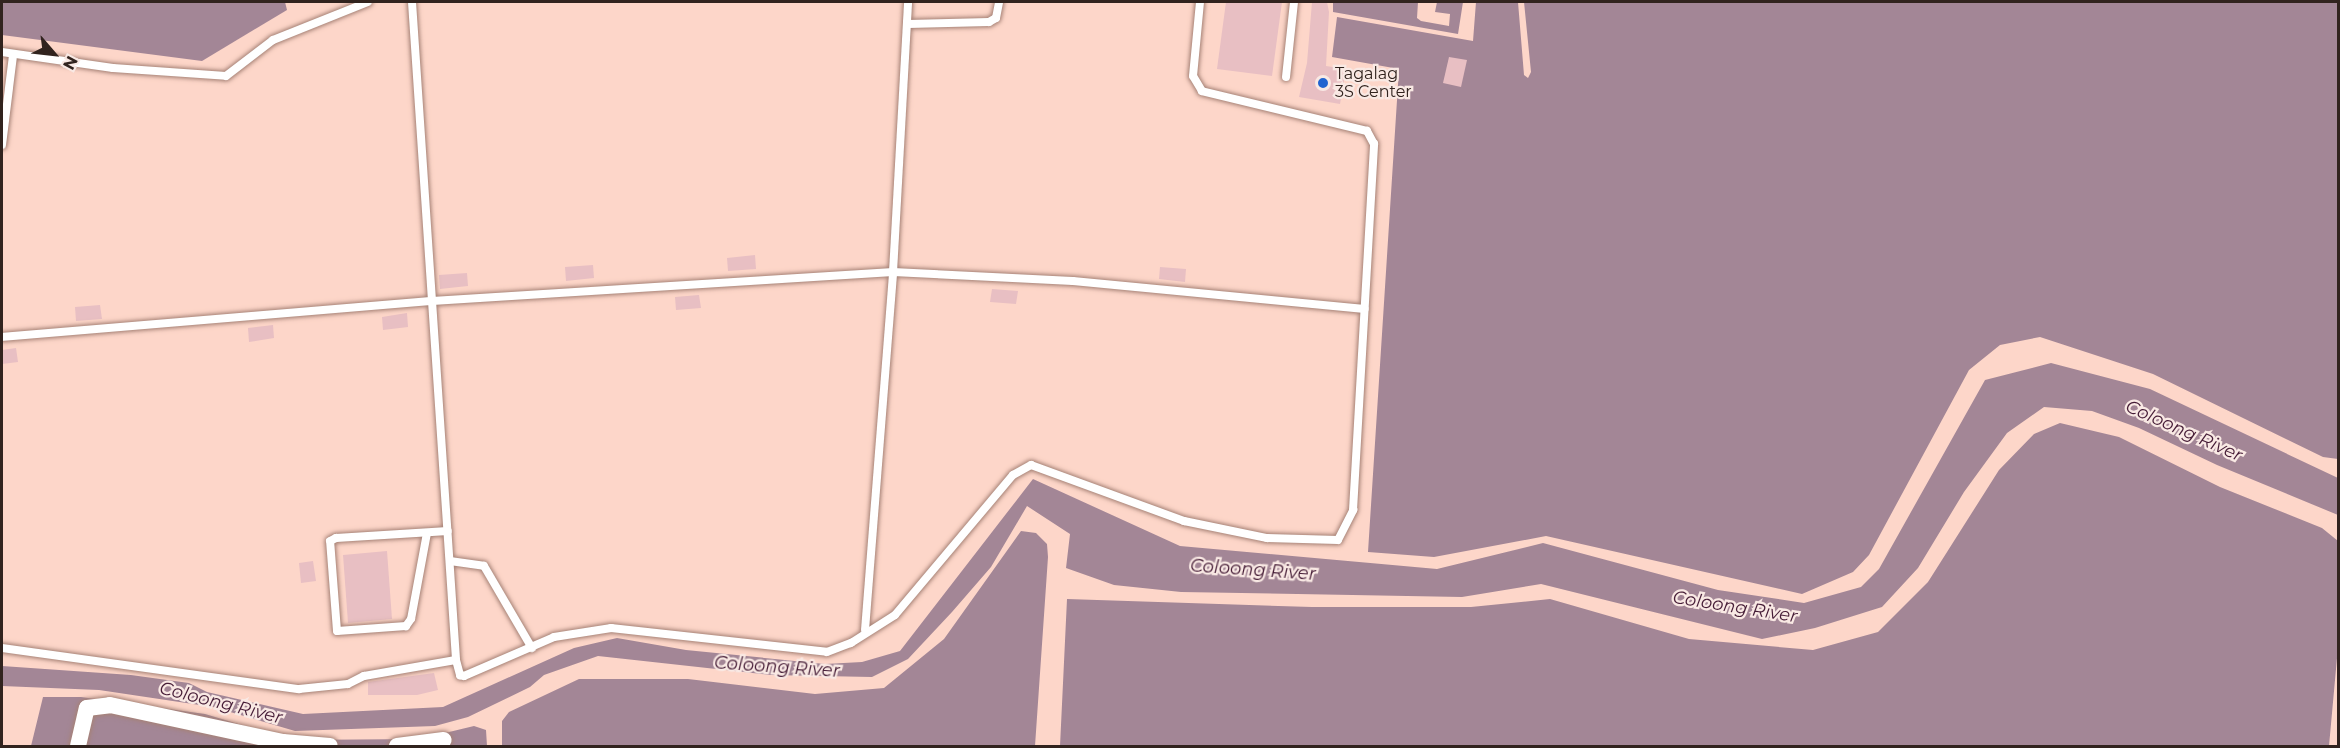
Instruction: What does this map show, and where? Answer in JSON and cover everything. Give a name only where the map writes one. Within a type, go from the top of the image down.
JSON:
[{"type":"street","points":[[78,747],[87,708],[110,705],[283,742],[330,747]]},
{"type":"street","points":[[397,747],[444,741]]},
{"type":"lane","points":[[2,52],[113,68],[226,76],[273,40],[368,2]]},
{"type":"lane","points":[[412,2],[456,660],[460,675],[464,676],[554,637],[611,628],[827,652],[851,643],[866,630],[895,615],[1013,475],[1031,465],[1184,521],[1267,538],[1338,540],[1353,510],[1374,144],[1367,131],[1202,91],[1193,76],[1200,2]]},
{"type":"lane","points":[[866,630],[893,272],[908,2]]},
{"type":"lane","points":[[908,24],[988,22],[996,18],[999,2]]},
{"type":"lane","points":[[1286,77],[1294,2]]},
{"type":"lane","points":[[2,145],[13,55]]},
{"type":"lane","points":[[2,338],[432,301],[893,272],[1073,281],[1365,309]]},
{"type":"lane","points":[[427,533],[411,619],[406,626],[338,631],[330,541],[336,538],[448,531]]},
{"type":"lane","points":[[450,561],[484,566],[532,648]]},
{"type":"lane","points":[[2,648],[298,689],[348,684],[364,676],[456,660]]},
{"type":"water","points":[[2,2],[285,2],[287,10],[202,61],[2,35]]},
{"type":"water","points":[[1333,2],[1418,2],[1417,18],[1421,21],[1449,26],[1450,14],[1435,12],[1437,2],[1463,2],[1458,34],[1333,12]]},
{"type":"water","points":[[1476,2],[1518,2],[1524,75],[1528,78],[1531,72],[1524,2],[2338,2],[2338,459],[2323,457],[2153,374],[2040,337],[2000,345],[1969,370],[1869,555],[1853,572],[1802,594],[1546,536],[1434,557],[1368,552],[1399,69],[1332,57],[1337,17],[1473,41]]},
{"type":"water","name":"Coloong River","points":[[2051,363],[2150,389],[2338,478],[2338,515],[2217,465],[2139,428],[2092,411],[2044,407],[2007,433],[1964,492],[1918,568],[1882,607],[1815,628],[1762,639],[1541,584],[1462,597],[1181,592],[1114,585],[1066,568],[1070,534],[1027,506],[991,567],[952,612],[908,659],[872,677],[770,675],[598,656],[544,675],[530,687],[468,717],[435,726],[295,731],[213,707],[99,690],[2,686],[2,666],[131,675],[189,683],[207,692],[303,714],[443,707],[574,648],[617,638],[686,650],[825,664],[862,662],[900,651],[1033,479],[1180,546],[1437,569],[1543,543],[1718,590],[1804,603],[1861,587],[1879,569],[1985,380]]},
{"type":"water","points":[[2060,423],[2119,437],[2220,487],[2322,528],[2338,541],[2338,647],[2329,746],[1060,746],[1067,599],[1312,607],[1471,607],[1550,599],[1689,639],[1813,650],[1878,632],[1928,582],[1999,470],[2034,434]]},
{"type":"water","points":[[1021,531],[1036,533],[1047,544],[1048,557],[1035,746],[502,746],[502,721],[509,712],[579,679],[688,679],[815,694],[884,688],[944,639]]},
{"type":"water","points":[[43,697],[81,697],[205,714],[292,740],[420,739],[474,726],[486,730],[487,746],[31,746]]},
{"type":"building","points":[[1226,2],[1282,2],[1272,76],[1217,69]]},
{"type":"building","points":[[1312,2],[1327,2],[1329,12],[1326,66],[1346,69],[1340,104],[1299,97],[1307,63]]},
{"type":"building","points":[[1449,57],[1467,60],[1461,87],[1443,83]]},
{"type":"building","points":[[755,255],[756,269],[728,271],[727,258]]},
{"type":"building","points":[[593,265],[594,278],[566,281],[565,267]]},
{"type":"building","points":[[1160,267],[1186,269],[1185,282],[1159,279]]},
{"type":"building","points":[[467,273],[468,286],[440,289],[439,275]]},
{"type":"building","points":[[992,289],[1018,291],[1016,304],[990,302]]},
{"type":"building","points":[[699,295],[701,308],[676,310],[675,297]]},
{"type":"building","points":[[100,305],[102,319],[76,321],[75,307]]},
{"type":"building","points":[[407,313],[408,327],[383,330],[382,317]]},
{"type":"building","points":[[273,325],[274,338],[249,342],[248,328]]},
{"type":"building","points":[[16,348],[18,362],[2,364],[2,350]]},
{"type":"building","points":[[387,551],[392,619],[348,623],[343,555]]},
{"type":"building","points":[[313,561],[316,581],[301,583],[299,563]]},
{"type":"building","points":[[434,673],[438,690],[417,695],[368,695],[368,682]]},
{"type":"place","name":"Tagalag 3S Center","points":[[1323,83]]}]
